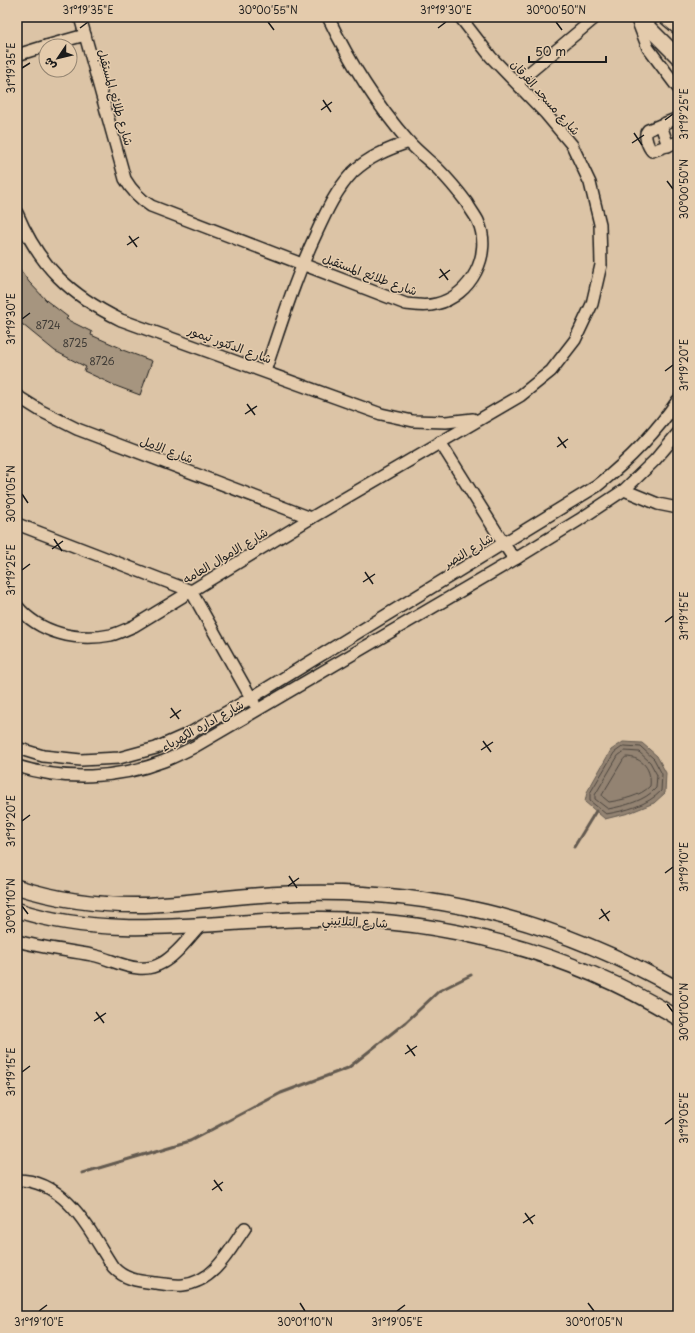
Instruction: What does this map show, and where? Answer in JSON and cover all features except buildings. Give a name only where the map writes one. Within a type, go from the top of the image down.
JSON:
[{"type":"main road","points":[[637,17],[678,57]]},
{"type":"main road","points":[[666,17],[678,27]]},
{"type":"main road","points":[[17,887],[32,892],[69,900],[107,904],[145,905],[312,892],[347,893],[417,899],[486,912],[554,932],[619,958],[678,989]]},
{"type":"main road","name":"شارع التلاتيني","points":[[17,910],[62,921],[101,926],[141,928],[316,919],[403,924],[449,931],[514,946],[577,968],[637,995],[678,1018]]},
{"type":"street","name":"شارع طلائع المستقبل","points":[[80,17],[125,179],[132,190],[141,199],[151,206],[406,304],[421,306],[436,304],[450,299],[462,290],[472,279],[479,266],[483,251],[482,235],[478,221],[463,198],[449,181],[409,142],[381,107],[362,79],[329,18]]},
{"type":"street","name":"شارع مسجد الفرقان","points":[[440,442],[520,396],[551,371],[575,340],[586,318],[592,304],[601,265],[600,224],[590,183],[572,146],[546,114],[491,57],[460,17]]},
{"type":"street","points":[[517,83],[596,17]]},
{"type":"street","points":[[637,17],[644,41],[648,48],[678,88]]},
{"type":"street","points":[[74,38],[84,35]]},
{"type":"street","points":[[17,55],[38,48]]},
{"type":"street","points":[[661,125],[673,144],[652,151],[649,149],[646,133],[648,130],[678,118]]},
{"type":"street","points":[[265,371],[302,263],[329,205],[340,187],[370,158],[389,148],[409,142]]},
{"type":"street","name":"شارع الدكتور تيمور","points":[[17,213],[28,237],[49,268],[82,298],[121,320],[381,414],[413,421],[439,422],[478,419]]},
{"type":"street","name":"شارع الامل","points":[[17,396],[41,411],[77,429],[311,518]]},
{"type":"street","name":"شارع النصر","points":[[251,698],[504,544],[596,486],[622,466],[645,444],[666,419],[678,400]]},
{"type":"street","points":[[17,524],[191,591],[258,709],[517,558],[579,520],[624,490],[655,460],[678,433]]},
{"type":"street","points":[[440,442],[504,544],[517,558]]},
{"type":"street","name":"شارع الاموال العامه","points":[[17,606],[22,612],[42,626],[64,635],[88,638],[112,635],[134,626],[311,518],[440,442]]},
{"type":"street","points":[[624,490],[658,504],[678,508]]},
{"type":"street","name":"شارع اداره الكهرباء","points":[[17,748],[43,756],[81,760],[119,758],[156,748],[190,733],[251,698]]},
{"type":"street","name":"شارع اداره الكهرباء","points":[[17,766],[30,770],[64,776],[98,776],[131,771],[164,761],[194,747],[258,709]]},
{"type":"street","points":[[17,941],[45,948],[94,956],[130,967],[141,968],[151,967],[162,963],[171,957],[201,925]]},
{"type":"street","points":[[17,1180],[38,1184],[54,1191],[69,1202],[81,1216],[113,1267],[119,1273],[133,1280],[183,1285],[194,1283],[205,1278],[214,1271],[245,1228]]},
{"type":"water","points":[[623,742],[642,743],[657,756],[666,773],[665,793],[654,803],[629,813],[605,819],[585,802],[587,792],[611,750]]},
{"type":"waterway","points":[[574,847],[596,811]]},
{"type":"waterway","points":[[82,1173],[190,1141],[281,1093],[348,1068],[406,1022],[439,991],[471,975]]}]
